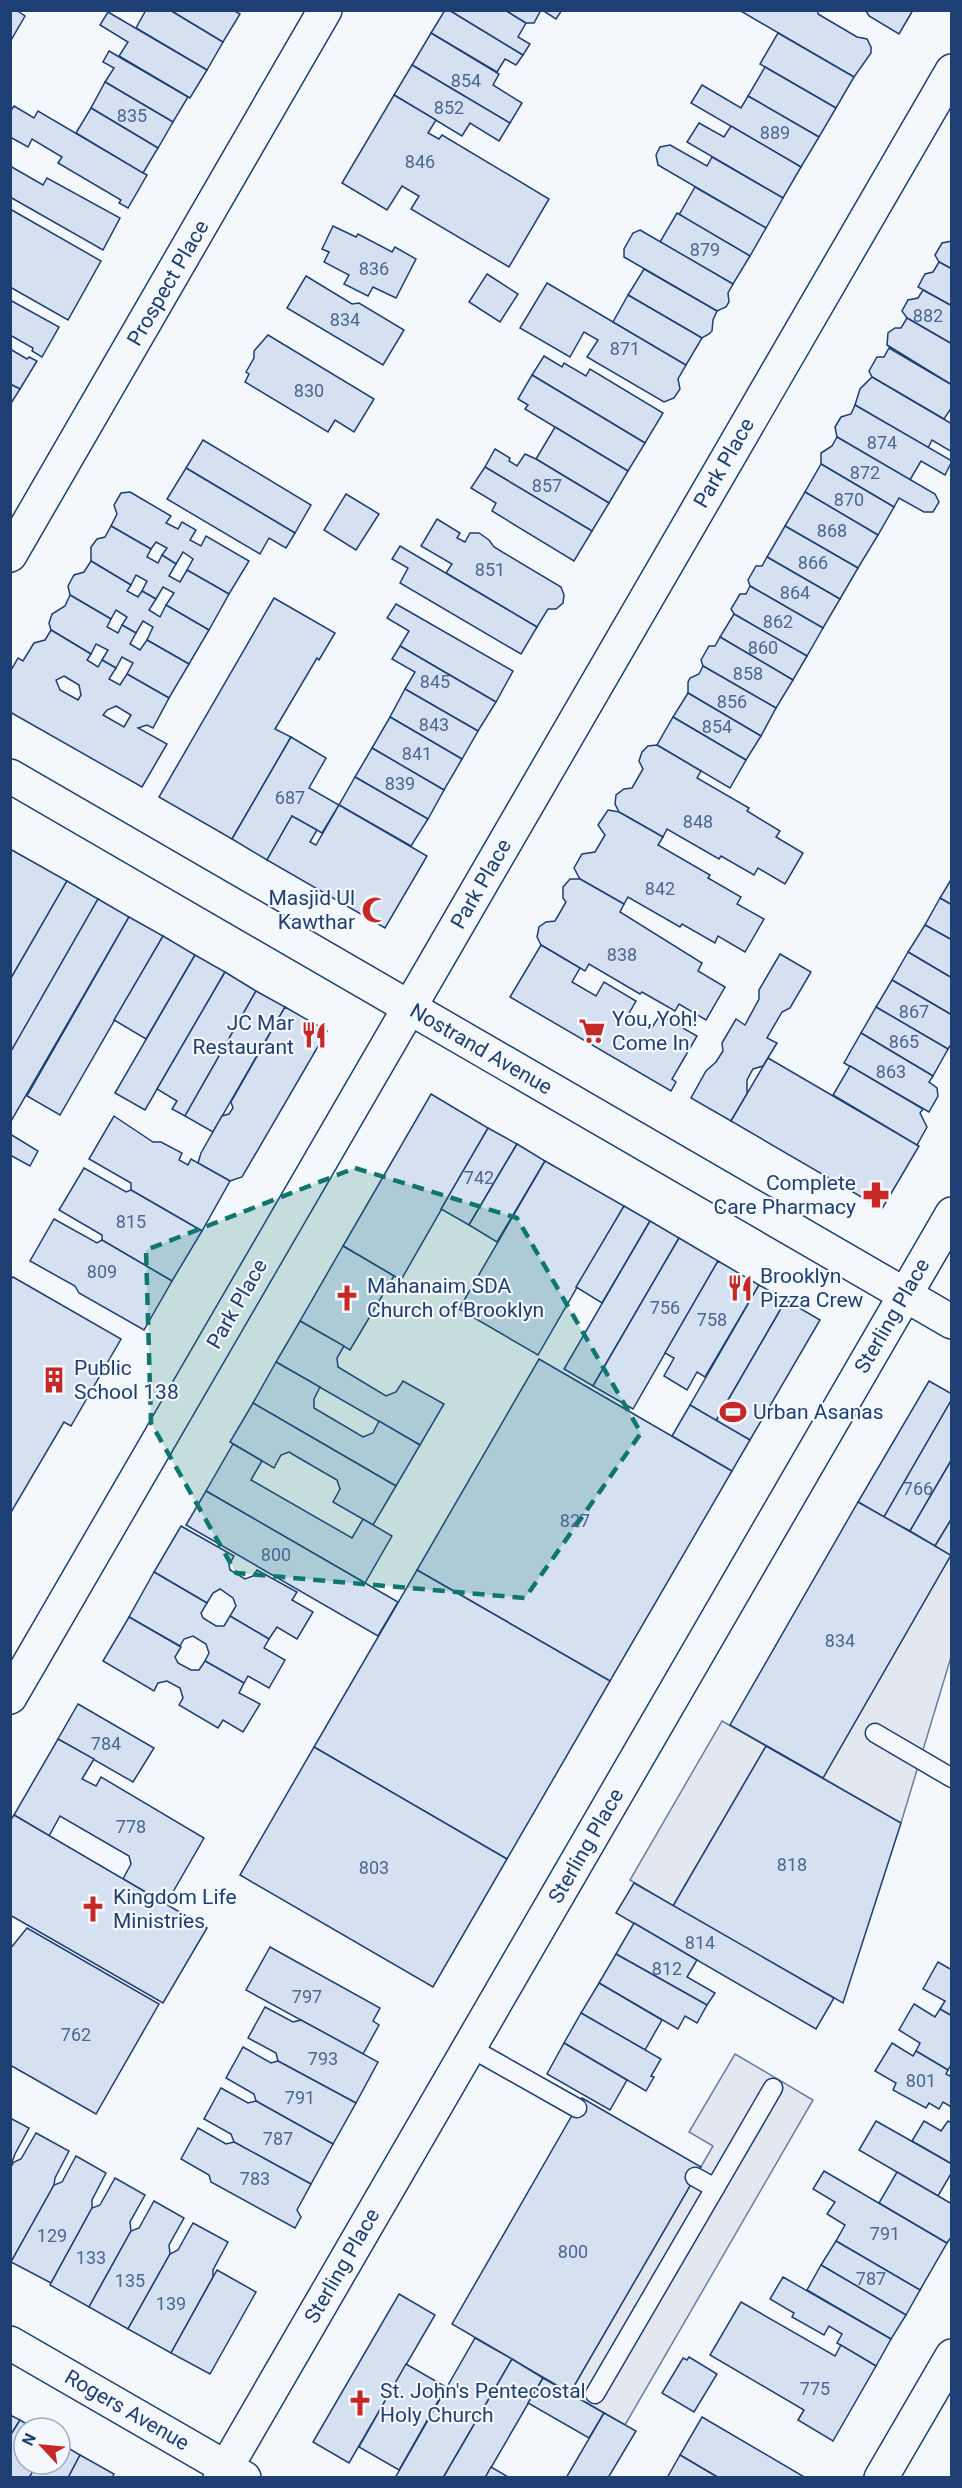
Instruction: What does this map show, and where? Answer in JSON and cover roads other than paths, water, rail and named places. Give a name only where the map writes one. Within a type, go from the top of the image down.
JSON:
[{"type":"street","name":"Prospect Place","points":[[10,555],[326,10]]},
{"type":"street","name":"Park Place","points":[[10,1697],[951,71]]},
{"type":"street","name":"Nostrand Avenue","points":[[10,776],[951,1322]]},
{"type":"street","name":"Sterling Place","points":[[230,2474],[469,2047],[951,1214]]},
{"type":"street","name":"Rogers Avenue","points":[[10,2343],[230,2474]]},
{"type":"street","points":[[881,2478],[951,2356]]},
{"type":"lane","points":[[875,1733],[951,1778]]},
{"type":"lane","points":[[469,2047],[577,2108]]},
{"type":"lane","points":[[595,2394],[773,2088]]},
{"type":"lane","points":[[695,2177],[715,2188]]},
{"type":"place","name":"Masjid Ul Kawthar","points":[[375,910]]},
{"type":"place","name":"You, Yoh! Come In","points":[[592,1031]]},
{"type":"place","name":"JC Mar Restaurant","points":[[314,1035]]},
{"type":"place","name":"Complete Care Pharmacy","points":[[876,1195]]},
{"type":"place","name":"Brooklyn Pizza Crew","points":[[740,1288]]},
{"type":"place","name":"Mahanaim SDA Church of Brooklyn","points":[[347,1298]]},
{"type":"place","name":"Public School 138","points":[[54,1380]]},
{"type":"place","name":"Urban Asanas","points":[[733,1412]]},
{"type":"place","name":"Kingdom Life Ministries","points":[[93,1909]]},
{"type":"place","name":"St. John's Pentecostal Holy Church","points":[[360,2403]]}]
